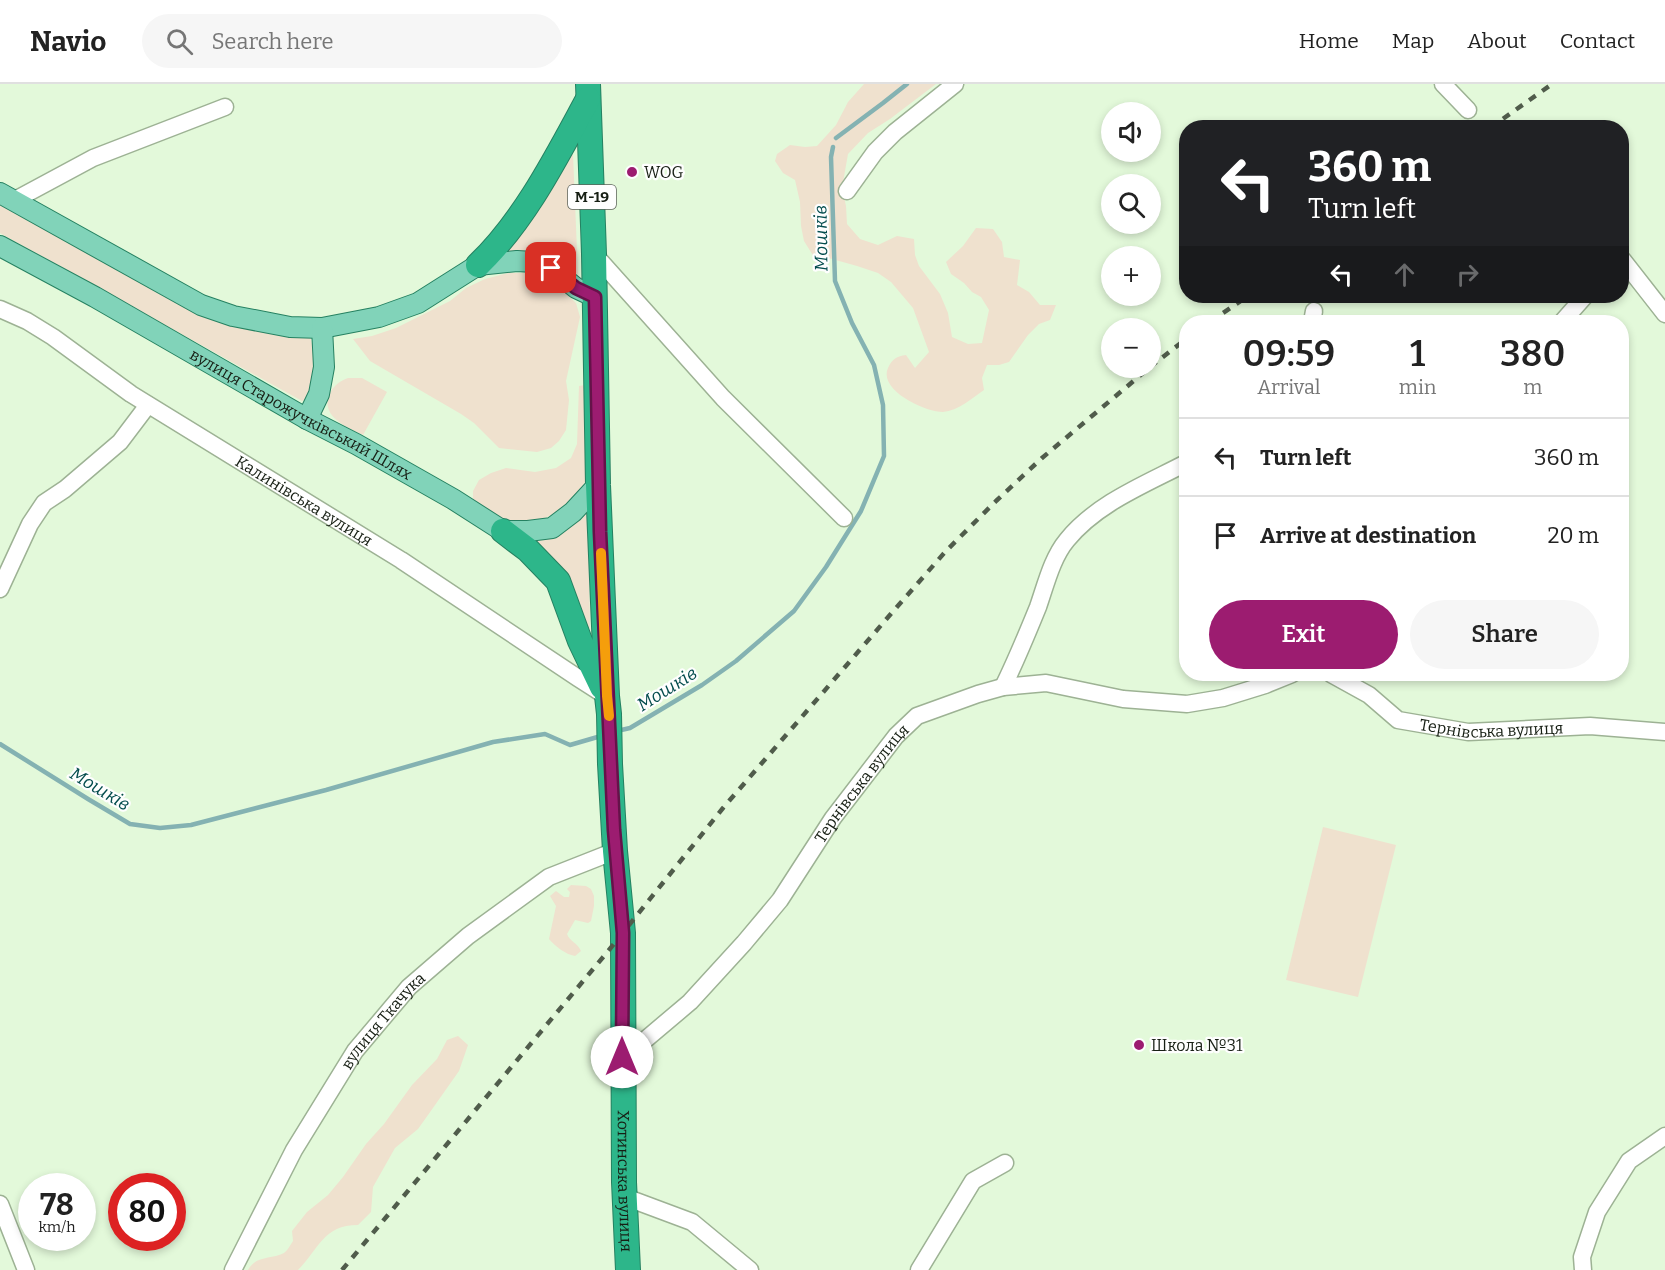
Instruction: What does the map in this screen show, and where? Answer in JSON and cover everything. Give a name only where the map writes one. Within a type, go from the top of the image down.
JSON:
[{"type":"highway","name":"Хотинська вулиця","points":[[588,91],[594,254],[598,485],[610,764],[623,933],[622,1057],[628,1270]]},
{"type":"highway","points":[[478,265],[489,255],[515,222],[558,154],[588,91]]},
{"type":"highway","points":[[503,531],[528,550],[558,581],[580,641],[608,705]]},
{"type":"main road","points":[[6,197],[201,305],[233,316],[290,327],[322,328],[379,317],[418,303],[478,265],[516,261],[533,262],[551,268],[576,288],[595,297]]},
{"type":"main road","name":"вулиця Старожучківський Шлях","points":[[0,246],[95,297],[307,419],[356,444],[453,499],[503,531]]},
{"type":"main road","points":[[307,419],[319,394],[324,367],[322,328]]},
{"type":"main road","points":[[503,531],[552,528],[573,512],[598,485]]},
{"type":"street","points":[[847,191],[875,152],[895,132],[955,84]]},
{"type":"street","points":[[1443,84],[1468,110]]},
{"type":"street","points":[[6,197],[93,158],[225,107]]},
{"type":"street","points":[[594,254],[723,398],[844,518]]},
{"type":"street","points":[[1629,268],[1665,314]]},
{"type":"street","points":[[1568,315],[1579,303]]},
{"type":"street","name":"Калинівська вулиця","points":[[0,309],[27,321],[53,337],[148,405],[401,560],[608,705]]},
{"type":"street","points":[[0,589],[30,524],[44,503],[65,489],[120,442],[148,405]]},
{"type":"street","points":[[1003,687],[1022,648],[1055,559],[1067,540],[1089,518],[1119,498],[1179,467]]},
{"type":"street","name":"Тернівська вулиця","points":[[622,1057],[690,1002],[744,943],[780,900],[833,818],[896,736],[917,716],[978,693],[1003,687],[1046,683],[1124,699],[1187,704],[1222,698],[1272,681]]},
{"type":"street","name":"Тернівська вулиця","points":[[1344,681],[1369,695],[1398,720],[1468,732],[1590,726],[1665,732]]},
{"type":"street","name":"вулиця Ткачука","points":[[233,1270],[294,1150],[355,1051],[409,987],[468,936],[549,877],[615,851]]},
{"type":"street","points":[[1582,1270],[1582,1257],[1597,1212],[1629,1161],[1665,1136]]},
{"type":"street","points":[[919,1270],[973,1181],[1005,1162]]},
{"type":"street","points":[[626,1197],[692,1221],[750,1270]]},
{"type":"street","points":[[0,1204],[26,1270]]},
{"type":"shaded area","points":[[864,84],[936,84],[868,133],[848,154],[842,188],[847,224],[860,239],[878,245],[897,236],[914,239],[915,255],[919,266],[940,294],[948,313],[952,337],[968,344],[982,343],[989,310],[981,297],[951,274],[946,262],[963,246],[976,228],[993,229],[1002,242],[1004,257],[1020,260],[1017,285],[1029,292],[1040,305],[1056,305],[1050,320],[1039,324],[1028,335],[1009,362],[987,365],[982,378],[984,390],[965,404],[949,411],[935,411],[915,404],[896,392],[890,384],[887,376],[891,362],[906,355],[915,368],[929,352],[913,308],[891,282],[878,273],[825,257],[814,257],[804,241],[795,180],[783,173],[775,161],[777,154],[790,145],[817,146],[836,125],[848,102]]},
{"type":"shaded area","points":[[573,154],[578,275],[560,262],[542,255],[502,253],[526,229]]},
{"type":"shaded area","points":[[5,203],[118,267],[310,337],[314,351],[315,383],[307,399],[302,401],[0,233],[0,205]]},
{"type":"shaded area","points":[[508,273],[527,273],[557,285],[576,303],[580,317],[566,381],[569,400],[566,430],[551,448],[537,452],[499,448],[474,423],[461,414],[370,361],[353,339],[372,336],[396,328],[450,301],[466,288],[485,279]]},
{"type":"shaded area","points":[[348,378],[362,378],[387,392],[363,435],[341,423],[329,409],[328,397],[331,391],[341,381]]},
{"type":"shaded area","points":[[585,385],[586,480],[573,498],[547,517],[525,522],[508,521],[497,517],[473,500],[473,491],[479,480],[491,473],[506,468],[535,472],[556,468],[571,458],[577,444],[579,386]]},
{"type":"shaded area","points":[[588,508],[590,628],[582,627],[529,540]]},
{"type":"shaded area","points":[[1323,827],[1396,845],[1358,997],[1286,980]]},
{"type":"shaded area","points":[[571,885],[586,886],[591,889],[594,896],[591,921],[588,923],[575,920],[567,934],[581,951],[575,956],[561,950],[549,939],[556,906],[550,896],[556,891],[564,897],[569,897],[570,892],[567,889]]},
{"type":"shaded area","points":[[458,1036],[468,1045],[459,1071],[418,1129],[395,1148],[373,1187],[371,1212],[358,1225],[346,1226],[329,1234],[298,1270],[248,1270],[255,1262],[279,1255],[287,1250],[293,1241],[292,1231],[307,1212],[328,1195],[343,1177],[412,1085],[437,1059],[447,1040]]},
{"type":"waterway","name":"Мошків","points":[[836,138],[907,84]]},
{"type":"waterway","name":"Мошків","points":[[617,731],[630,728],[702,685],[736,661],[794,611],[826,567],[861,511],[884,456],[883,405],[874,365],[852,323],[835,281],[831,157],[833,147]]},
{"type":"waterway","name":"Мошків","points":[[0,744],[130,824],[160,828],[191,825],[326,790],[493,742],[545,734],[570,745],[601,736]]},
{"type":"railway","points":[[1501,120],[1552,84]]},
{"type":"railway","points":[[1220,315],[1238,303]]},
{"type":"railway","points":[[1161,358],[1179,344]]},
{"type":"railway","points":[[342,1270],[609,950],[723,808],[946,551],[1042,458],[1137,378]]},
{"type":"slow traffic","points":[[601,553],[609,716]]},
{"type":"place","name":"WOG","points":[[632,172]]},
{"type":"place","name":"Школа №31","points":[[1139,1045]]},
{"type":"route","points":[[551,268],[576,288],[595,297],[598,485],[607,696],[615,851],[623,933],[622,1057]]}]
